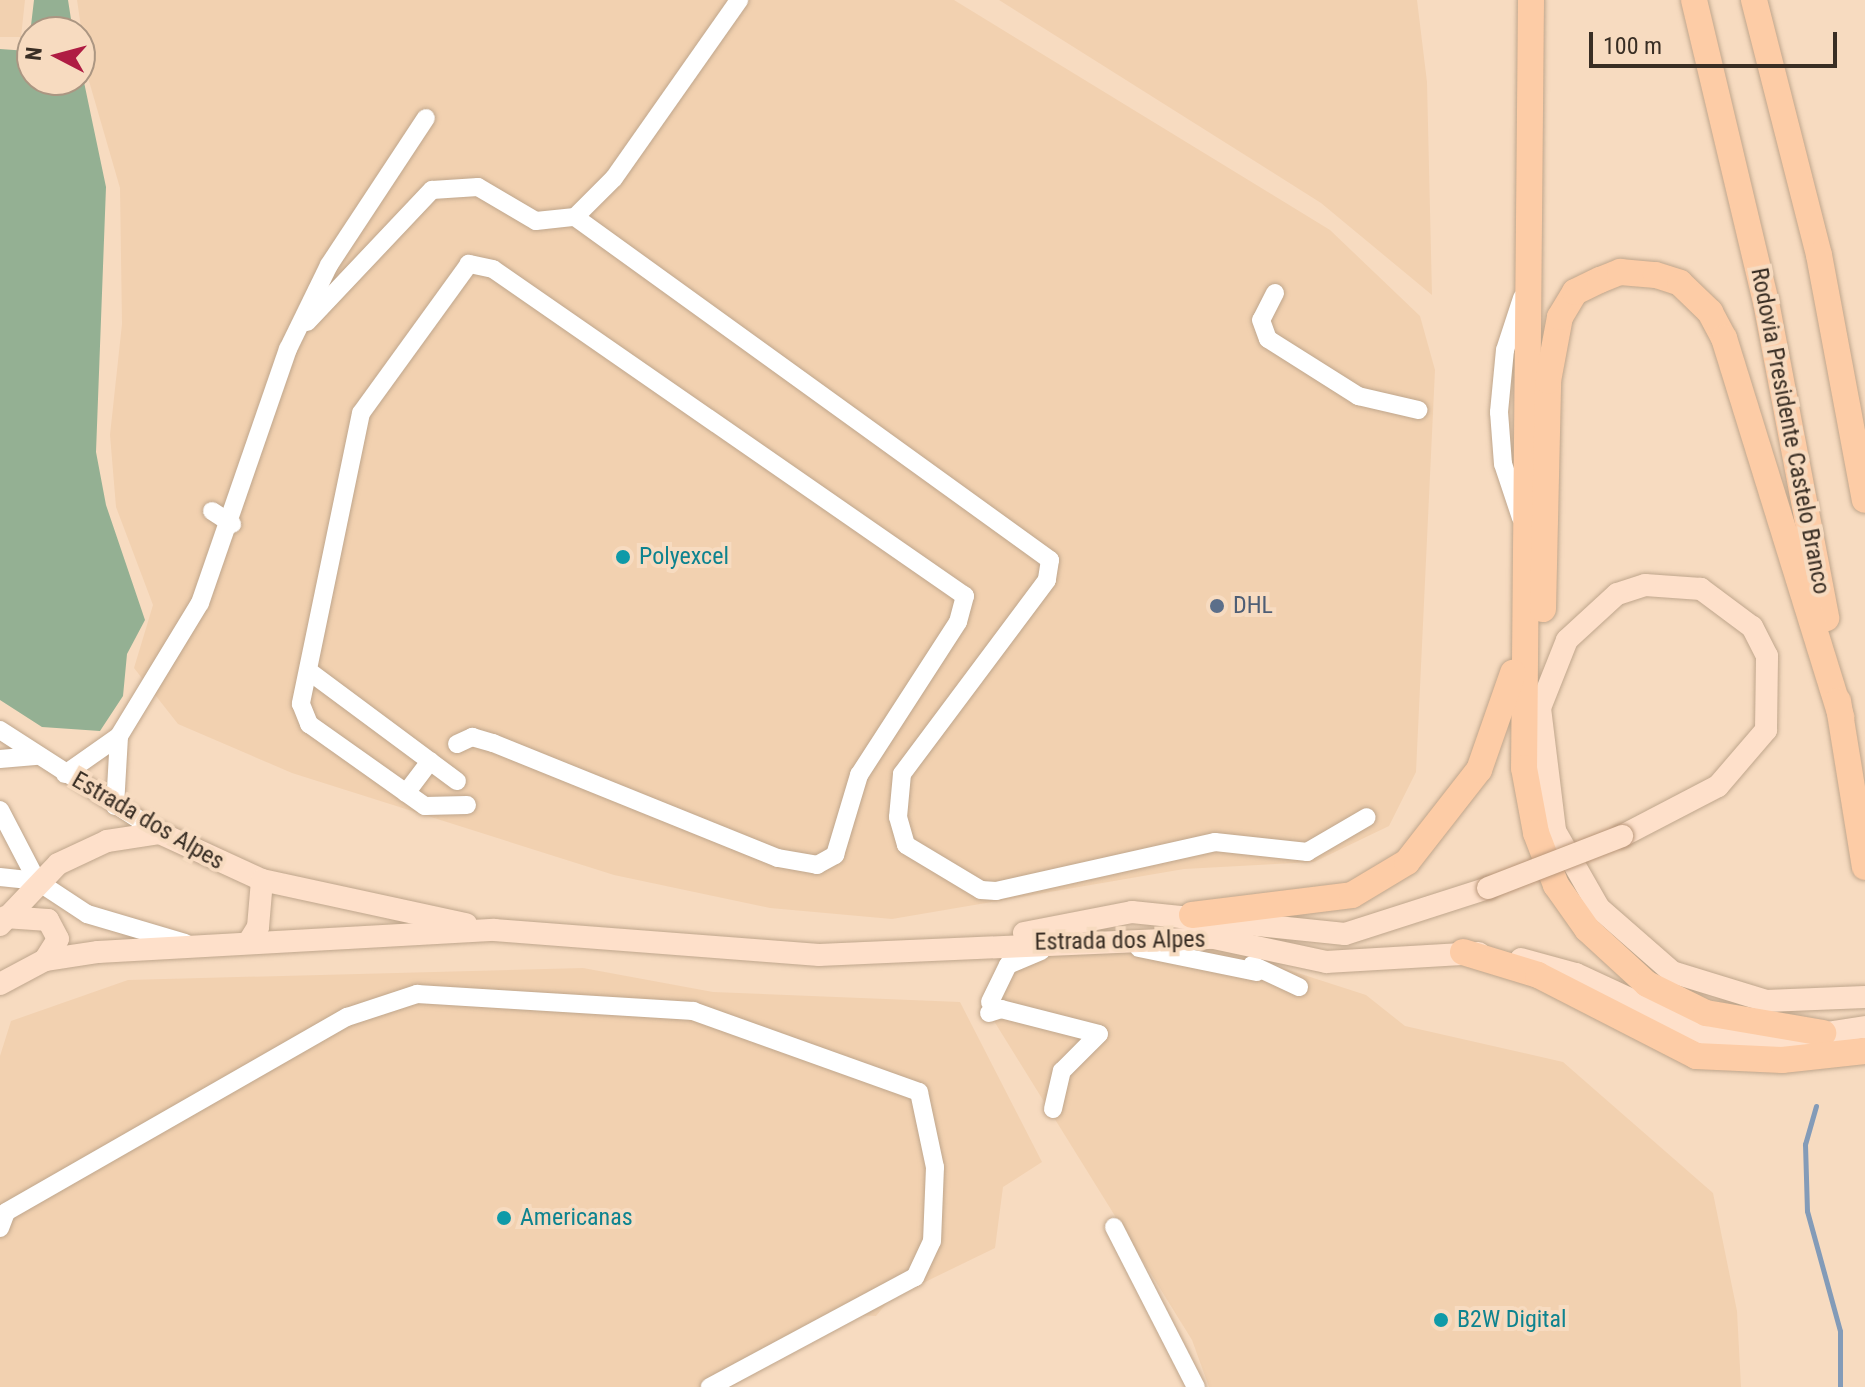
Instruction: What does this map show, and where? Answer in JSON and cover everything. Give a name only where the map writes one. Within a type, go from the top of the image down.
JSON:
[{"type":"highway","points":[[1531,0],[1524,768],[1536,833],[1556,885],[1587,929],[1616,960],[1679,1003],[1823,1033]]},
{"type":"highway","name":"Rodovia Presidente Castelo Branco","points":[[1694,0],[1766,302],[1865,867]]},
{"type":"highway","points":[[1754,0],[1819,255],[1865,500]]},
{"type":"highway","points":[[1540,708],[1552,346],[1575,292],[1620,272],[1680,283],[1710,312],[1724,338],[1841,717]]},
{"type":"highway","points":[[1192,915],[1352,895],[1407,862],[1460,800],[1490,747],[1526,611]]},
{"type":"highway","points":[[1463,952],[1538,975],[1696,1056],[1782,1060],[1865,1051]]},
{"type":"main road","points":[[956,945],[1132,912],[1192,915],[1345,934],[1488,888],[1622,836],[1701,798],[1755,751],[1772,677],[1752,627],[1701,589],[1645,585],[1617,594],[1567,640],[1540,708],[1555,831],[1625,938],[1672,972],[1721,991],[1804,1003],[1865,997]]},
{"type":"main road","points":[[2,921],[37,881],[95,846],[160,833]]},
{"type":"main road","name":"Estrada dos Alpes","points":[[160,833],[262,880],[494,930]]},
{"type":"main road","points":[[248,943],[258,927],[262,880]]},
{"type":"main road","points":[[0,984],[45,960],[58,939],[48,920],[2,921]]},
{"type":"main road","name":"Estrada dos Alpes","points":[[45,960],[199,946],[494,930],[819,955],[956,945],[1214,938],[1326,962],[1463,952],[1576,974],[1703,1033],[1741,1040],[1865,1027]]},
{"type":"street","points":[[299,330],[432,190],[478,187],[536,221],[575,217],[614,178],[739,0]]},
{"type":"street","points":[[65,774],[119,736],[200,603],[232,524],[279,369],[329,265],[426,118]]},
{"type":"street","points":[[575,217],[1050,560],[1047,580],[902,774],[898,817],[906,845],[981,890],[996,891],[1215,842],[1307,852],[1367,817]]},
{"type":"street","points":[[457,744],[472,737],[493,743],[778,858],[817,865],[835,855],[859,775],[958,622],[965,596],[493,269],[469,264],[361,413],[301,704],[309,724],[432,809],[467,805]]},
{"type":"street","points":[[1275,293],[1261,320],[1268,339],[1358,396],[1418,410]]},
{"type":"street","points":[[212,511],[232,524]]},
{"type":"street","points":[[310,672],[457,781]]},
{"type":"street","name":"Estrada dos Alpes","points":[[0,730],[160,833]]},
{"type":"street","points":[[115,806],[119,736]]},
{"type":"street","points":[[0,759],[38,756]]},
{"type":"street","points":[[406,793],[430,761]]},
{"type":"street","points":[[0,810],[37,881]]},
{"type":"street","points":[[0,877],[37,881],[87,914],[199,946]]},
{"type":"street","points":[[1214,938],[1257,972]]},
{"type":"street","points":[[1053,1109],[1062,1071],[1099,1034],[989,1008],[1008,965],[1047,950],[1134,948],[1257,972],[1299,987]]},
{"type":"street","points":[[0,1228],[6,1212],[347,1017],[417,994],[693,1011],[919,1092],[935,1167],[932,1241],[915,1277],[710,1387]]},
{"type":"street","points":[[1114,1227],[1196,1387]]},
{"type":"shaded area","points":[[0,0],[25,0],[23,16],[16,16],[16,37],[0,37]]},
{"type":"shaded area","points":[[77,0],[954,0],[1330,230],[1420,316],[1435,370],[1416,772],[1389,826],[1314,862],[1184,869],[892,919],[770,908],[614,875],[292,773],[178,724],[134,668],[153,605],[116,507],[110,435],[122,324],[120,188],[93,96],[96,96],[96,16],[79,16]]},
{"type":"shaded area","points":[[999,0],[1417,0],[1427,82],[1432,295],[1321,203]]},
{"type":"shaded area","points":[[1104,938],[1205,943],[1366,995],[1405,1026],[1563,1062],[1713,1193],[1737,1311],[1741,1387],[1209,1387],[1192,1340],[989,1013],[986,991],[1001,961]]},
{"type":"shaded area","points":[[583,968],[713,992],[960,1002],[1042,1162],[1003,1187],[995,1248],[890,1299],[876,1316],[855,1315],[730,1387],[0,1387],[0,1056],[11,1021],[128,980]]},
{"type":"green space","points":[[34,0],[68,0],[70,16],[32,16]]},
{"type":"green space","points":[[0,49],[16,50],[16,96],[87,96],[106,187],[96,452],[106,505],[145,620],[127,654],[123,696],[100,731],[42,727],[0,700]]},
{"type":"waterway","points":[[1816,1106],[1805,1144],[1807,1211],[1840,1331],[1840,1387]]},
{"type":"place","name":"Polyexcel","points":[[623,557]]},
{"type":"place","name":"DHL","points":[[1217,606]]},
{"type":"place","name":"Americanas","points":[[504,1218]]},
{"type":"place","name":"B2W Digital","points":[[1441,1320]]}]
